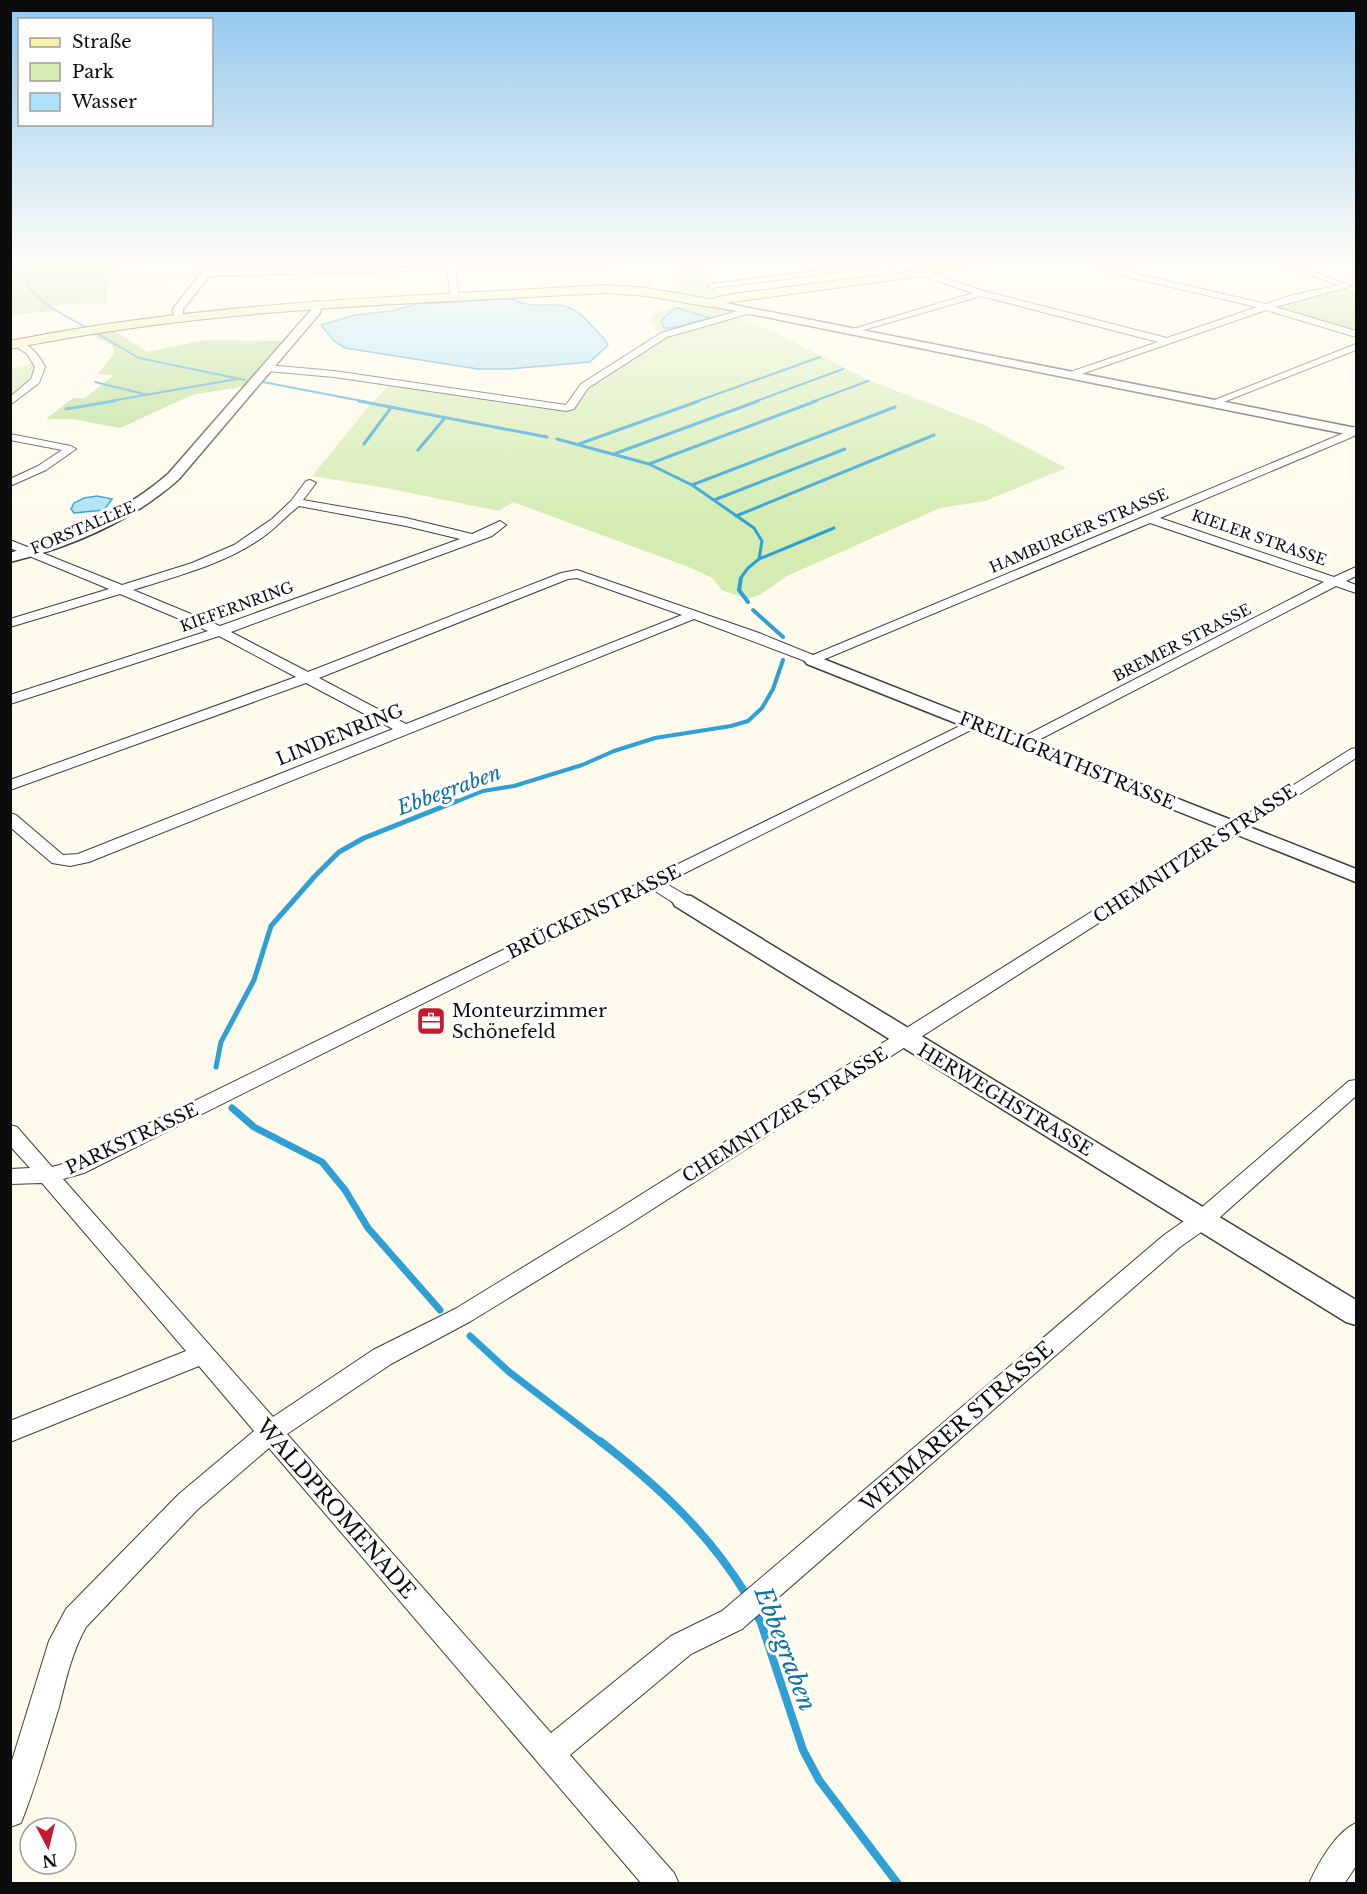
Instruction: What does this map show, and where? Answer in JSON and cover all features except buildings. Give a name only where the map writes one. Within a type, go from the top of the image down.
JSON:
[{"type":"street","points":[[10,402],[32,384],[40,371],[37,358],[23,349]]},
{"type":"street","name":"FORSTALLEE","points":[[10,558],[118,516],[158,491],[174,476],[283,349]]},
{"type":"street","points":[[267,368],[334,374],[569,408],[584,386],[641,349]]},
{"type":"street","points":[[942,349],[1355,431]]},
{"type":"street","points":[[1070,375],[1142,349]]},
{"type":"street","points":[[1212,403],[1350,349]]},
{"type":"street","name":"HAMBURGER STRASSE","points":[[813,660],[1355,431]]},
{"type":"street","points":[[10,437],[71,448],[42,468],[10,483]]},
{"type":"street","points":[[299,503],[297,501],[310,483]]},
{"type":"street","points":[[10,623],[192,568],[238,548],[273,526],[294,504],[299,503],[406,522],[473,538]]},
{"type":"street","name":"KIELER STRASSE","points":[[1151,519],[1356,589]]},
{"type":"street","name":"KIEFERNRING","points":[[10,700],[220,631],[488,533],[500,525]]},
{"type":"street","points":[[10,543],[220,631],[406,730]]},
{"type":"street","name":"BREMER STRASSE","points":[[1022,743],[1356,571]]},
{"type":"street","points":[[10,785],[309,677],[565,576],[577,574],[587,576],[693,615]]},
{"type":"street","name":"FREILIGRATHSTRASSE","points":[[693,615],[778,646],[1356,876]]},
{"type":"street","name":"LINDENRING","points":[[10,818],[58,859],[70,861],[693,615]]},
{"type":"street","name":"BRÜCKENSTRASSE","points":[[216,1100],[972,724]]},
{"type":"street","name":"CHEMNITZER STRASSE","points":[[10,1812],[31,1751],[63,1641],[76,1618],[96,1594],[188,1502],[270,1432],[382,1357],[463,1316],[905,1039],[1356,752]]},
{"type":"street","name":"HERWEGHSTRASSE","points":[[654,883],[1356,1314]]},
{"type":"street","name":"WEIMARER STRASSE","points":[[549,1754],[681,1645],[732,1620],[1172,1241],[1202,1220],[1356,1086]]},
{"type":"street","name":"PARKSTRASSE","points":[[10,1177],[48,1175],[76,1168],[216,1100]]},
{"type":"street","name":"WALDPROMENADE","points":[[10,1132],[663,1884]]},
{"type":"street","points":[[10,1432],[184,1363],[201,1354]]},
{"type":"street","points":[[1325,1884],[1356,1839]]},
{"type":"green space","points":[[113,349],[143,349],[147,352],[160,349],[275,349],[246,386],[192,395],[120,428],[73,419],[46,419],[73,398],[85,398],[114,375],[98,374],[114,353]]},
{"type":"green space","points":[[645,349],[808,349],[871,381],[980,423],[1066,468],[985,501],[940,508],[787,576],[760,595],[747,599],[722,590],[712,578],[691,568],[513,502],[499,511],[386,488],[312,476],[391,383],[569,410],[586,386]]},
{"type":"green space","points":[[35,363],[26,382],[11,396],[11,368]]},
{"type":"water","points":[[354,349],[603,349],[590,362],[508,369],[478,369]]},
{"type":"water","points":[[97,496],[112,499],[104,510],[74,513],[71,509],[74,503],[84,498]]},
{"type":"waterway","name":"Ebbegraben","points":[[124,349],[139,358],[245,380]]},
{"type":"waterway","points":[[695,402],[820,357]]},
{"type":"waterway","points":[[754,402],[843,369]]},
{"type":"waterway","points":[[147,395],[237,379]]},
{"type":"waterway","points":[[812,402],[868,381]]},
{"type":"waterway","points":[[95,382],[147,395]]},
{"type":"waterway","name":"Ebbegraben","points":[[263,382],[367,402]]},
{"type":"waterway","points":[[105,402],[147,395]]},
{"type":"waterway","points":[[66,409],[114,401]]},
{"type":"waterway","name":"Ebbegraben","points":[[359,401],[547,437]]},
{"type":"waterway","points":[[579,444],[699,401]]},
{"type":"waterway","points":[[614,454],[758,401]]},
{"type":"waterway","points":[[649,464],[816,401]]},
{"type":"waterway","points":[[692,485],[895,407]]},
{"type":"waterway","points":[[364,444],[390,409]]},
{"type":"waterway","points":[[418,450],[444,419]]},
{"type":"waterway","points":[[736,516],[934,435]]},
{"type":"waterway","name":"Ebbegraben","points":[[557,439],[649,464]]},
{"type":"waterway","points":[[714,500],[845,449]]},
{"type":"waterway","name":"Ebbegraben","points":[[649,464],[692,485]]},
{"type":"waterway","name":"Ebbegraben","points":[[692,485],[736,516]]},
{"type":"waterway","name":"Ebbegraben","points":[[736,516],[754,528],[762,541],[759,559]]},
{"type":"waterway","points":[[759,559],[834,528]]},
{"type":"waterway","name":"Ebbegraben","points":[[740,579],[759,559]]},
{"type":"waterway","name":"Ebbegraben","points":[[741,578],[739,590],[748,602]]},
{"type":"waterway","name":"Ebbegraben","points":[[753,610],[783,637]]},
{"type":"waterway","name":"Ebbegraben","points":[[453,803],[483,791],[514,786],[582,765],[614,751],[655,738],[731,726],[748,721],[762,708],[773,689],[783,660]]},
{"type":"waterway","name":"Ebbegraben","points":[[216,1067],[221,1042],[254,980],[271,926],[315,876],[339,852],[364,838],[457,801]]},
{"type":"waterway","name":"Ebbegraben","points":[[232,1108],[254,1127],[322,1162],[345,1190],[368,1228],[440,1310]]},
{"type":"waterway","name":"Ebbegraben","points":[[470,1336],[508,1371],[602,1443]]},
{"type":"waterway","name":"Ebbegraben","points":[[600,1441],[642,1475],[681,1512],[716,1552],[747,1596]]},
{"type":"waterway","name":"Ebbegraben","points":[[754,1609],[761,1623],[803,1750],[819,1780],[898,1884]]},
{"type":"place","name":"Monteurzimmer Schönefeld","points":[[431,1021]]}]
